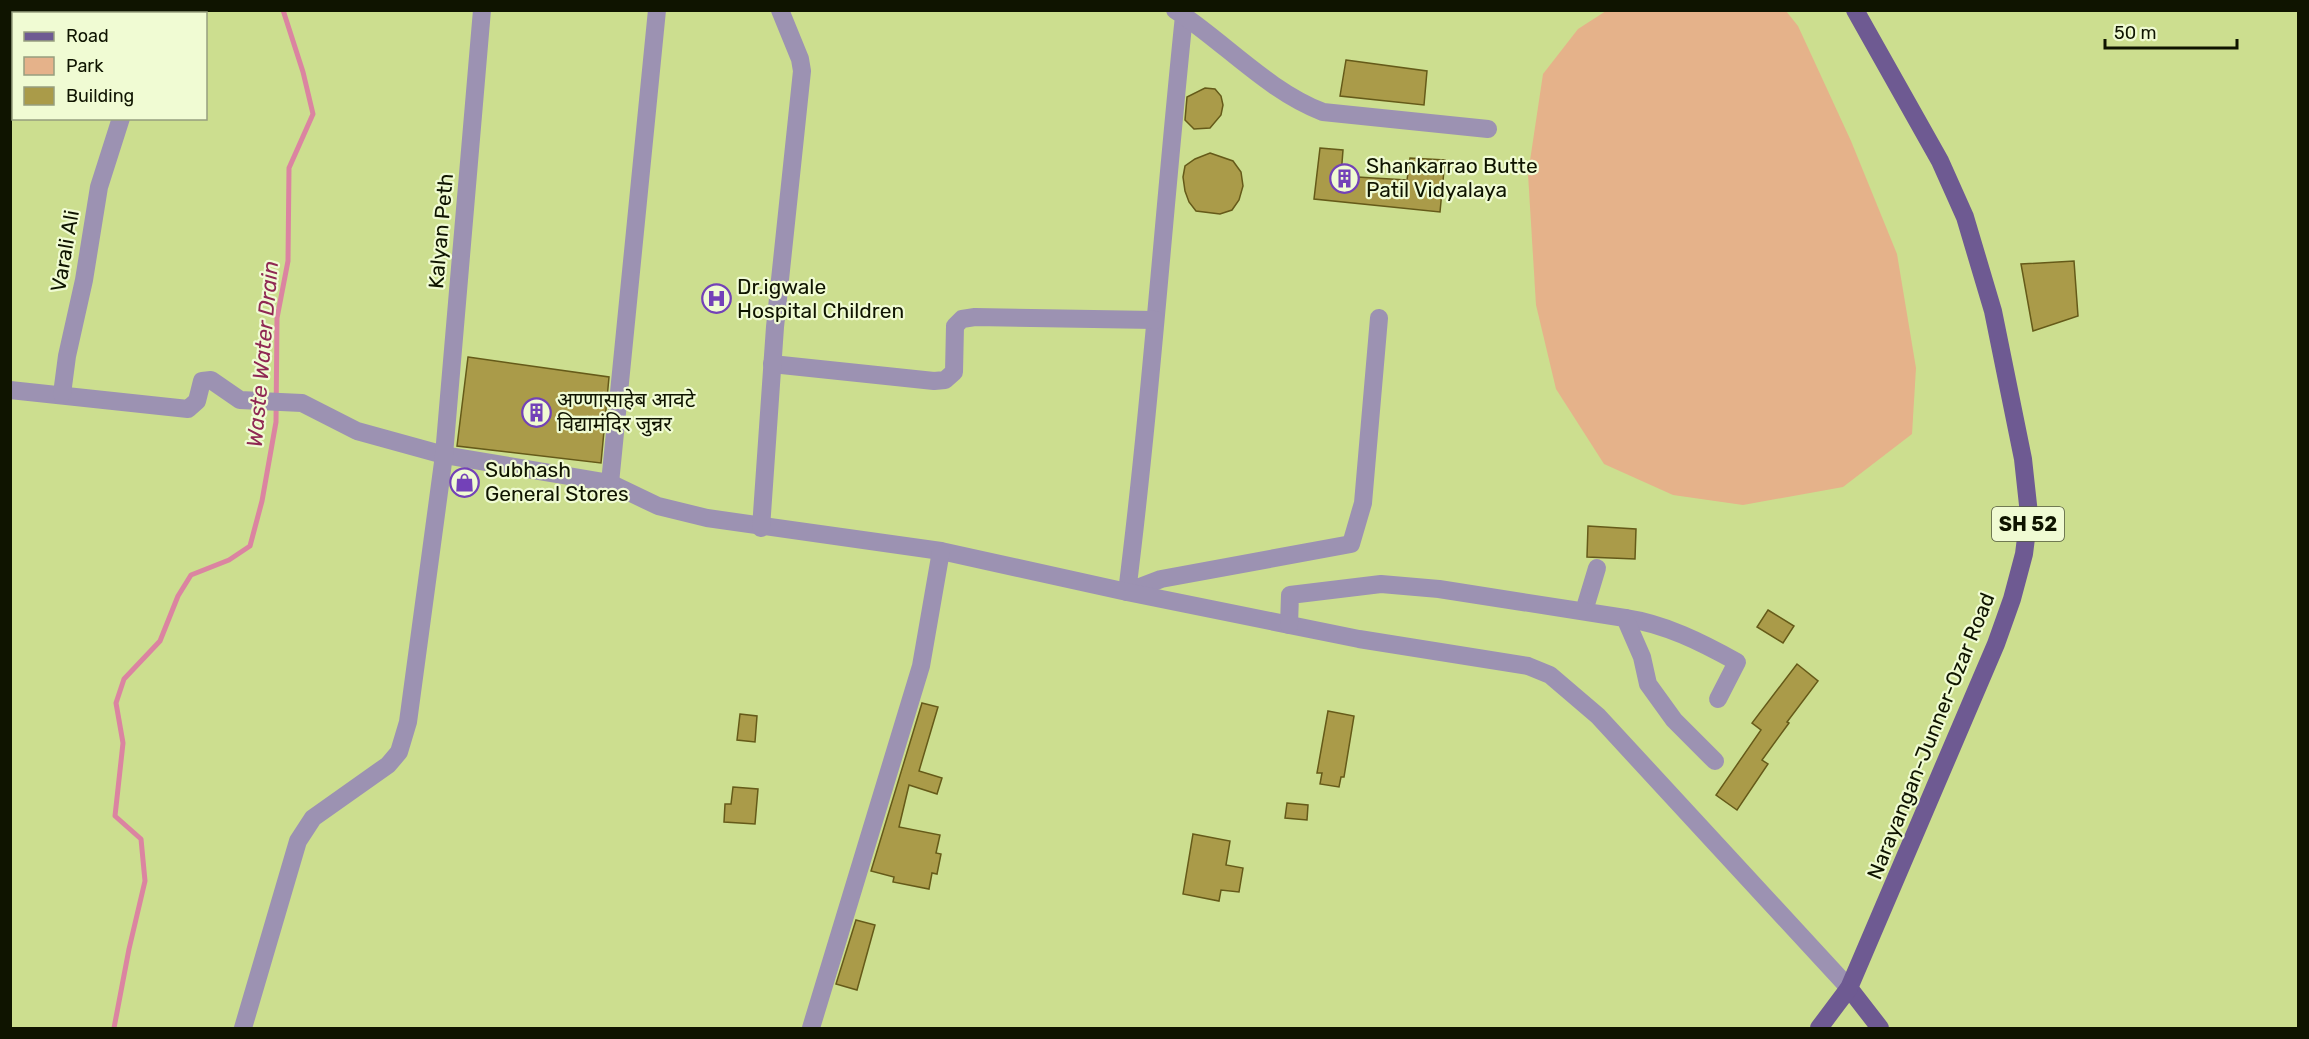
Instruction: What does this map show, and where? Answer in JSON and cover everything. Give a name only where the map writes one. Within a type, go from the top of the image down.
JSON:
[{"type":"main road","name":"Narayangan-Junner-Ozar Road","points":[[1819,1029],[1849,988],[1996,644],[2012,599],[2024,554],[2029,514],[2023,459],[1993,311],[1965,218],[1940,161],[1855,10]]},
{"type":"main road","points":[[1849,988],[1880,1029]]},
{"type":"street","name":"Kalyan Peth","points":[[243,1029],[298,841],[313,818],[388,765],[399,752],[408,722],[444,455],[482,10]]},
{"type":"street","points":[[610,483],[657,10]]},
{"type":"street","points":[[761,528],[772,364],[802,71],[800,59],[780,10]]},
{"type":"street","points":[[1180,13],[1248,66],[1302,104],[1323,112],[1488,129]]},
{"type":"street","points":[[1127,592],[1143,456],[1180,13]]},
{"type":"street","name":"Varali Ali","points":[[62,394],[99,187],[120,120]]},
{"type":"street","points":[[772,364],[934,381],[945,380],[954,372],[955,326],[962,319],[975,317],[1155,320]]},
{"type":"street","points":[[1127,592],[1161,579],[1350,544],[1363,503],[1378,318]]},
{"type":"street","points":[[10,390],[188,409],[197,401],[202,381],[211,380],[240,400],[302,402],[357,431],[444,455],[610,483],[658,506],[707,518],[761,528],[941,551],[1127,592],[1359,639],[1528,666],[1550,675],[1598,716],[1849,988]]},
{"type":"street","points":[[811,1029],[921,666],[941,551]]},
{"type":"street","points":[[1584,612],[1597,568]]},
{"type":"street","points":[[1289,624],[1290,595],[1381,584],[1439,589],[1651,622],[1703,643],[1737,662],[1718,699]]},
{"type":"street","points":[[1625,618],[1642,657],[1648,684],[1674,720],[1715,761]]},
{"type":"green space","points":[[1606,11],[1786,11],[1798,26],[1851,141],[1897,254],[1916,368],[1912,434],[1843,487],[1743,505],[1673,495],[1604,464],[1556,389],[1536,305],[1528,174],[1543,74],[1578,29]]},
{"type":"building","points":[[1346,60],[1427,71],[1424,105],[1340,96]]},
{"type":"building","points":[[1205,88],[1215,89],[1221,96],[1223,105],[1221,115],[1210,128],[1194,129],[1185,120],[1187,97]]},
{"type":"building","name":"Shankarrao Butte Patil Vidyalaya","points":[[1320,148],[1343,150],[1341,176],[1407,180],[1410,158],[1445,160],[1440,212],[1314,199]]},
{"type":"building","points":[[1210,153],[1233,161],[1241,172],[1243,186],[1239,200],[1232,210],[1220,214],[1196,211],[1185,191],[1183,177],[1185,166]]},
{"type":"building","points":[[2074,261],[2078,316],[2033,331],[2021,264]]},
{"type":"building","name":"अण्णासाहेब आवटे विद्यामंदिर जुन्नर","points":[[468,357],[609,377],[601,463],[457,446]]},
{"type":"building","points":[[1588,526],[1636,529],[1635,559],[1587,557]]},
{"type":"building","points":[[1768,610],[1794,626],[1783,643],[1757,627]]},
{"type":"building","points":[[1797,664],[1818,681],[1762,760],[1768,764],[1737,810],[1716,795],[1761,730],[1752,723]]},
{"type":"building","points":[[922,703],[938,707],[919,771],[942,778],[937,794],[909,785],[899,827],[940,835],[936,853],[941,854],[937,874],[932,873],[929,889],[893,882],[894,877],[871,871]]},
{"type":"building","points":[[1328,711],[1354,716],[1344,777],[1341,777],[1339,787],[1320,784],[1322,773],[1317,773]]},
{"type":"building","points":[[740,714],[757,716],[755,742],[737,740]]},
{"type":"building","points":[[733,787],[758,789],[755,824],[724,822],[725,804],[731,804]]},
{"type":"building","points":[[1287,803],[1308,805],[1307,820],[1285,818]]},
{"type":"building","points":[[1193,834],[1230,841],[1226,865],[1243,868],[1239,892],[1221,890],[1219,901],[1183,894]]},
{"type":"building","points":[[856,920],[875,925],[857,990],[836,984]]},
{"type":"waterway","name":"Waste Water Drain","points":[[114,1028],[145,881],[141,839],[115,816],[123,743],[116,703],[124,679],[160,641],[178,596],[191,575],[229,560],[250,546],[262,501],[276,422],[277,318],[288,261],[289,168],[313,114],[303,72],[283,10]]},
{"type":"place","name":"Shankarrao Butte Patil Vidyalaya","points":[[1345,178]]},
{"type":"place","name":"Dr.igwale Hospital Children","points":[[716,299]]},
{"type":"place","name":"अण्णासाहेब आवटे विद्यामंदिर जुन्नर","points":[[536,412]]},
{"type":"place","name":"Subhash General Stores","points":[[464,482]]}]
